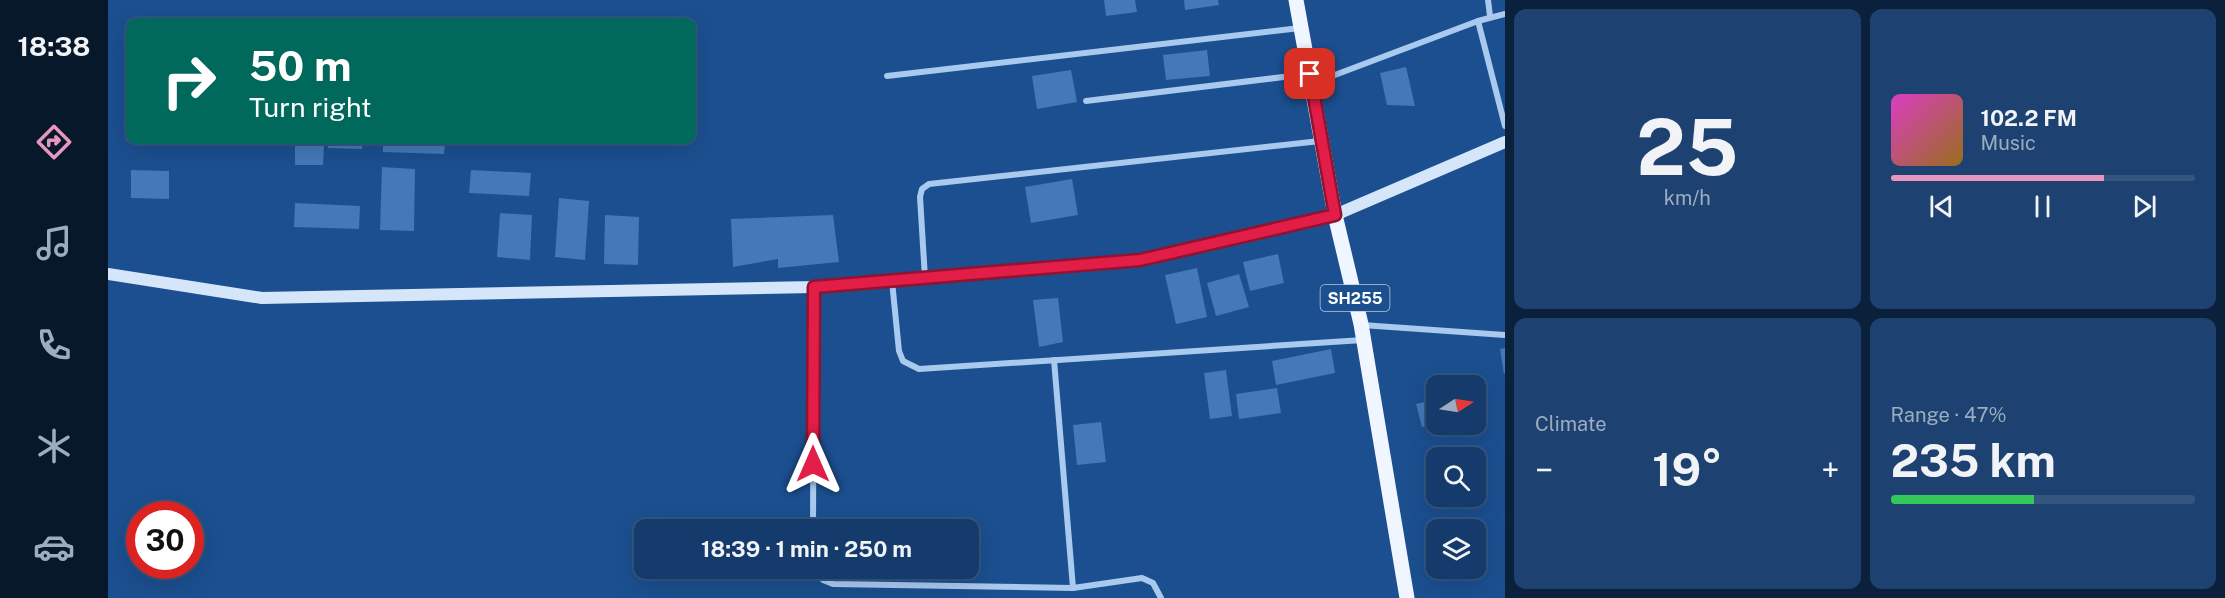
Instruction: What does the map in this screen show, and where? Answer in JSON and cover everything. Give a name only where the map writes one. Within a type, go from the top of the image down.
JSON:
[{"type":"main road","name":"SH255","points":[[1296,0],[1335,215],[1361,324],[1407,598]]},
{"type":"street","points":[[1488,0],[1490,16]]},
{"type":"street","points":[[1086,101],[1310,79],[1490,16],[1505,14]]},
{"type":"street","points":[[1478,21],[1505,126]]},
{"type":"street","points":[[886,76],[1301,28]]},
{"type":"street","points":[[925,279],[920,197],[922,189],[929,184],[1322,141]]},
{"type":"street","points":[[108,274],[262,298],[814,287],[1140,260],[1335,215],[1505,142]]},
{"type":"street","points":[[892,281],[899,351],[903,361],[911,367],[932,369],[1363,340]]},
{"type":"street","points":[[813,519],[814,287]]},
{"type":"street","points":[[1361,324],[1505,335]]},
{"type":"street","points":[[1054,360],[1072,588]]},
{"type":"street","points":[[822,579],[833,584],[1072,588],[1142,578],[1153,583],[1161,598]]},
{"type":"building","points":[[1104,0],[1135,0],[1137,12],[1106,16]]},
{"type":"building","points":[[1184,0],[1218,0],[1219,5],[1185,10]]},
{"type":"building","points":[[1207,50],[1210,76],[1166,80],[1163,55]]},
{"type":"building","points":[[1406,67],[1415,106],[1387,105],[1380,73]]},
{"type":"building","points":[[1071,70],[1077,102],[1037,109],[1032,76]]},
{"type":"building","points":[[295,144],[324,144],[323,165],[295,165]]},
{"type":"building","points":[[328,144],[362,144],[362,149],[328,148]]},
{"type":"building","points":[[383,144],[445,144],[444,154],[383,152]]},
{"type":"building","points":[[382,167],[415,169],[414,231],[380,230]]},
{"type":"building","points":[[131,170],[169,171],[169,199],[131,198]]},
{"type":"building","points":[[471,170],[531,173],[529,196],[469,193]]},
{"type":"building","points":[[1072,179],[1078,215],[1031,223],[1025,187]]},
{"type":"building","points":[[559,198],[589,201],[585,260],[555,257]]},
{"type":"building","points":[[295,203],[360,206],[359,229],[294,227]]},
{"type":"building","points":[[500,213],[532,215],[530,260],[497,257]]},
{"type":"building","points":[[605,215],[639,217],[638,265],[604,264]]},
{"type":"building","points":[[833,215],[839,262],[778,268],[778,259],[733,267],[731,219]]},
{"type":"building","points":[[1278,254],[1284,283],[1250,291],[1243,262]]},
{"type":"building","points":[[1197,268],[1207,317],[1176,324],[1165,275]]},
{"type":"building","points":[[1239,274],[1249,307],[1216,316],[1207,283]]},
{"type":"building","points":[[1058,298],[1063,342],[1039,347],[1033,300]]},
{"type":"building","points":[[1505,348],[1505,373],[1504,374],[1500,349]]},
{"type":"building","points":[[1331,349],[1335,373],[1276,385],[1272,361]]},
{"type":"building","points":[[1226,370],[1232,416],[1210,419],[1204,373]]},
{"type":"building","points":[[1277,388],[1281,413],[1239,419],[1236,394]]},
{"type":"building","points":[[1426,402],[1426,426],[1422,427],[1416,404]]},
{"type":"building","points":[[1101,422],[1106,462],[1077,465],[1073,425]]},
{"type":"route","points":[[813,464],[814,287],[1140,260],[1335,215],[1310,74]]}]
